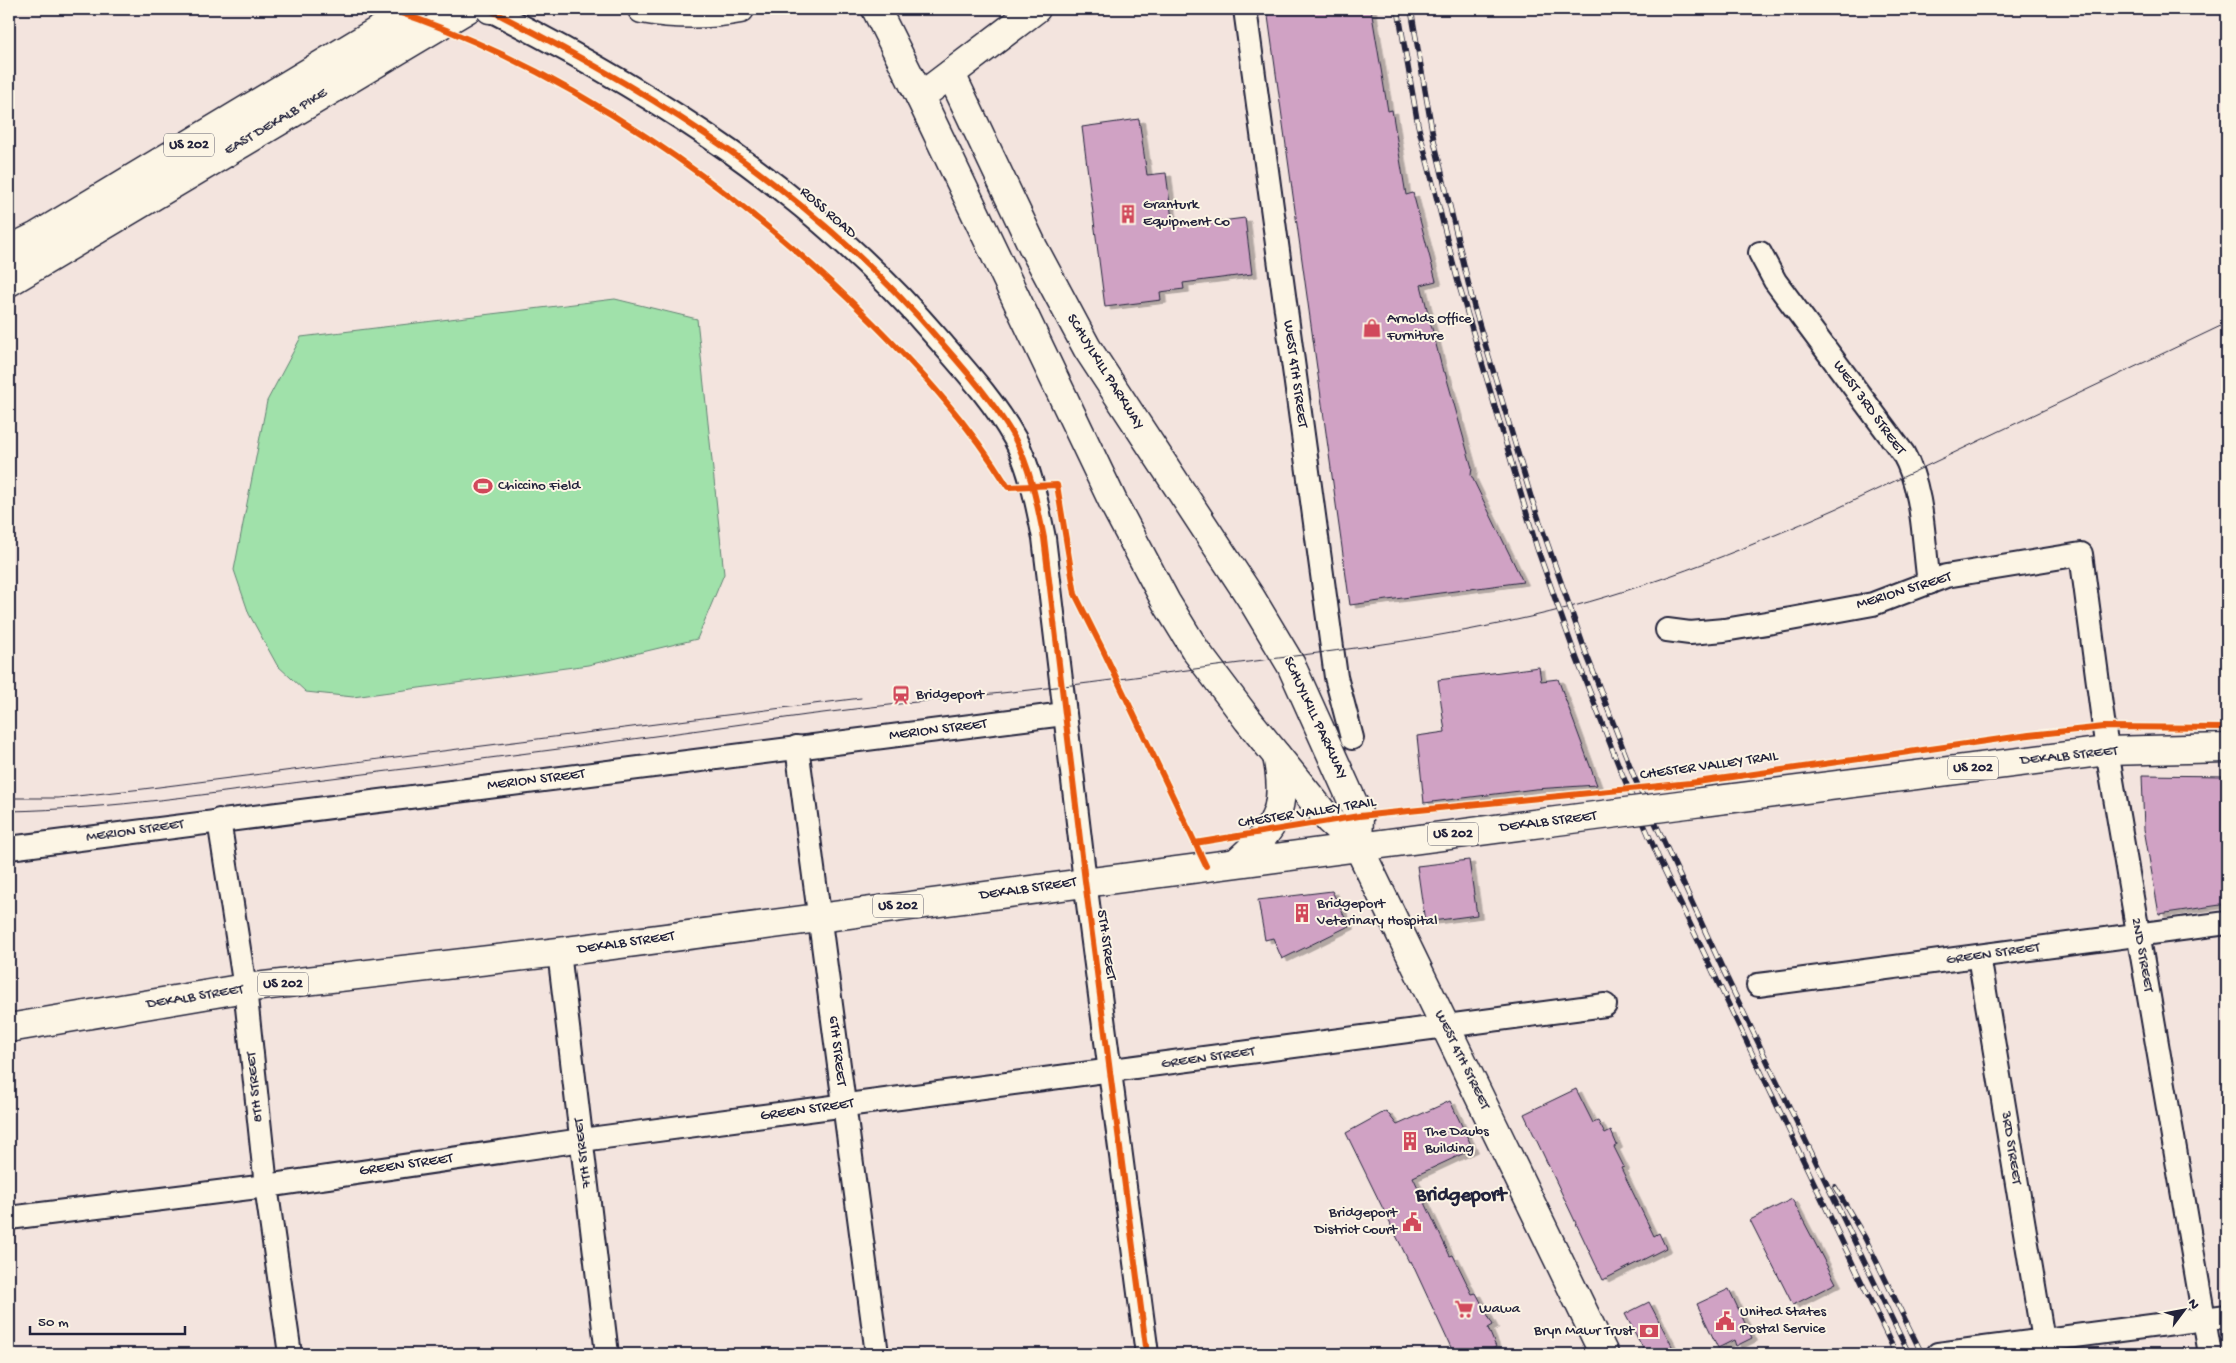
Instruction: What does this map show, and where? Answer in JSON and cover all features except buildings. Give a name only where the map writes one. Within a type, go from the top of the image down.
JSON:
[{"type":"main road","name":"EAST DEKALB PIKE","points":[[9,250],[37,236],[414,9]]},
{"type":"main road","name":"EAST DEKALB PIKE","points":[[9,282],[401,48],[484,9]]},
{"type":"main road","points":[[642,9],[691,13],[740,9]]},
{"type":"main road","points":[[876,9],[1139,555],[1196,651],[1329,820],[1358,846]]},
{"type":"main road","points":[[920,98],[1036,9]]},
{"type":"main road","name":"SCHUYLKILL PARKWAY","points":[[951,74],[1033,247],[1087,348],[1252,598],[1291,665],[1360,816],[1358,846]]},
{"type":"main road","name":"DEKALB STREET","points":[[9,1028],[245,988],[559,952],[1085,881],[2107,751],[2227,748]]},
{"type":"main road","points":[[1237,862],[1263,838],[1277,816],[1282,789],[1277,756]]},
{"type":"main road","name":"WEST 4TH STREET","points":[[1358,846],[1604,1354]]},
{"type":"street","name":"ROSS ROAD","points":[[484,9],[584,58],[702,130],[759,172],[868,265],[922,320],[999,414],[1015,440],[1027,468],[1036,495],[1044,538]]},
{"type":"street","name":"WEST 4TH STREET","points":[[1245,9],[1336,677],[1352,738]]},
{"type":"street","name":"WEST 3RD STREET","points":[[1760,253],[1775,281],[1903,453],[1911,468],[1916,484],[1929,583]]},
{"type":"street","name":"5TH STREET","points":[[1044,538],[1085,881],[1147,1354]]},
{"type":"street","name":"MERION STREET","points":[[1667,630],[1690,633],[1724,630],[1873,604],[1946,576],[2081,554]]},
{"type":"street","name":"2ND STREET","points":[[2081,554],[2107,751],[2210,1354]]},
{"type":"street","name":"MERION STREET","points":[[9,848],[1064,714]]},
{"type":"street","name":"6TH STREET","points":[[797,747],[877,1354]]},
{"type":"street","name":"8TH STREET","points":[[219,820],[245,988],[266,1186],[290,1354]]},
{"type":"street","name":"GREEN STREET","points":[[1758,986],[2227,923]]},
{"type":"street","name":"7TH STREET","points":[[559,952],[608,1354]]},
{"type":"street","name":"3RD STREET","points":[[1979,956],[2043,1340]]},
{"type":"street","name":"GREEN STREET","points":[[9,1218],[266,1186],[582,1140],[1110,1072],[1605,1005]]},
{"type":"street","points":[[1938,1354],[2227,1316]]},
{"type":"green space","name":"Chiccino Field","points":[[615,299],[697,319],[724,574],[697,639],[588,665],[353,697],[306,692],[277,665],[249,614],[234,570],[267,401],[301,337]]},
{"type":"tram line","points":[[9,811],[125,804],[201,795],[562,749],[835,711],[1060,686],[1336,651],[1434,636],[1530,617],[1648,584],[1763,540],[1838,508],[2227,323]]},
{"type":"tram line","points":[[9,798],[58,798],[143,789],[861,698]]},
{"type":"railway","points":[[1398,9],[1418,125],[1458,282],[1537,548],[1573,649],[1620,769],[1659,859],[1896,1354]]},
{"type":"railway","points":[[1411,9],[1433,136],[1474,307],[1531,497],[1586,653],[1635,779],[1670,855],[1725,974],[1909,1354]]},
{"type":"railway","points":[[1835,1187],[1865,1238],[1922,1354]]},
{"type":"cycle path","points":[[389,9],[455,34],[521,64],[585,99],[648,138],[708,180],[820,272],[871,321],[927,380],[961,420],[1008,487],[1057,485],[1075,594],[1206,866]]},
{"type":"cycle path","points":[[488,9],[613,76],[673,113],[731,152],[787,194],[840,239],[891,288],[940,341],[990,400],[1021,451],[1036,500],[1044,538],[1085,881],[1147,1354]]},
{"type":"cycle path","name":"CHESTER VALLEY TRAIL","points":[[1195,843],[1359,816],[1690,783],[2029,735],[2104,727],[2227,728]]},
{"type":"place","name":"Granturk Equipment Co","points":[[1128,214]]},
{"type":"place","name":"Arnolds Office Furniture","points":[[1372,328]]},
{"type":"place","name":"Chiccino Field","points":[[483,486]]},
{"type":"place","name":"Bridgeport","points":[[901,695]]},
{"type":"place","name":"Bridgeport Veterinary Hospital","points":[[1302,913]]},
{"type":"place","name":"The Daubs Building","points":[[1410,1141]]},
{"type":"place","name":"Bridgeport District Court","points":[[1412,1222]]},
{"type":"place","name":"Wawa","points":[[1464,1309]]},
{"type":"place","name":"United States Postal Service","points":[[1725,1321]]},
{"type":"place","name":"Bryn Mawr Trust","points":[[1649,1331]]},
{"type":"district","name":"Bridgeport","points":[[1461,1196]]}]
